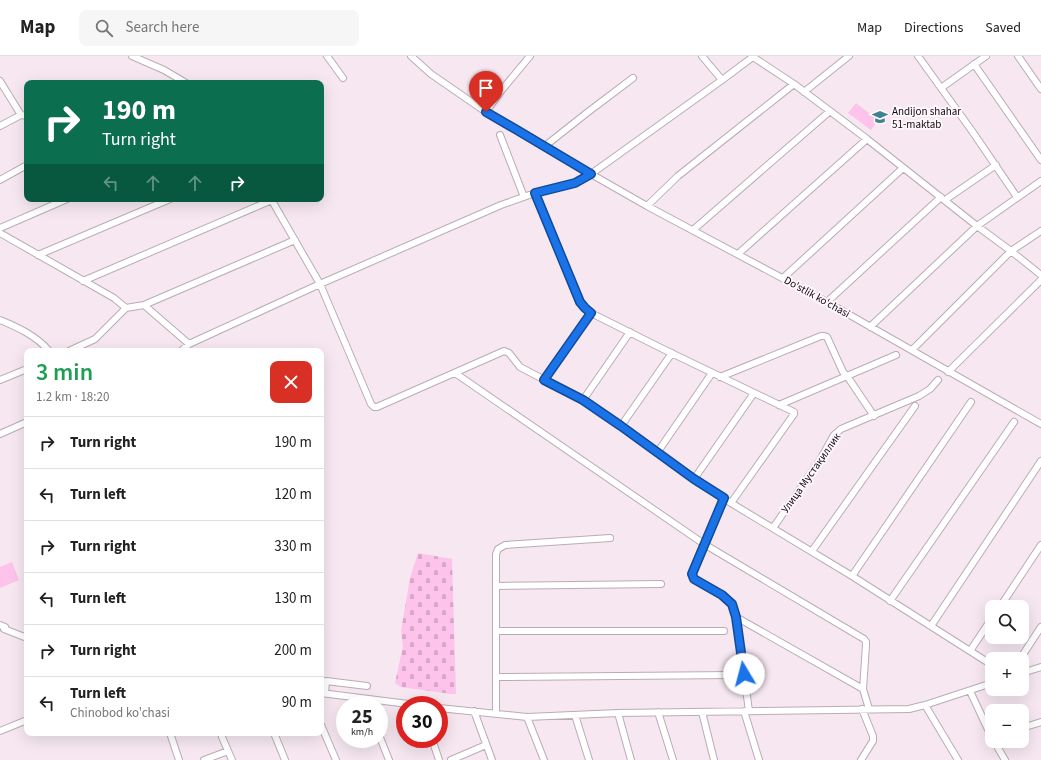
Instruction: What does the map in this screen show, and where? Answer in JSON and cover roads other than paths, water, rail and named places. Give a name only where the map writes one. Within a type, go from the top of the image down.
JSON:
[{"type":"street","points":[[132,56],[164,70],[181,80]]},
{"type":"street","points":[[327,56],[343,78]]},
{"type":"street","name":"Do'stlik ko'chasi","points":[[411,56],[431,74],[486,112],[591,174],[646,206],[827,302],[1041,424]]},
{"type":"street","points":[[486,112],[530,56]]},
{"type":"street","points":[[702,56],[722,80]]},
{"type":"street","points":[[184,348],[189,344],[320,284],[501,205],[535,193],[575,183],[591,174],[753,56],[794,84],[867,138],[903,168],[1041,275]]},
{"type":"street","points":[[804,92],[849,56]]},
{"type":"street","points":[[918,56],[996,165],[1017,197]]},
{"type":"street","points":[[941,88],[986,56]]},
{"type":"street","points":[[1018,56],[1041,89]]},
{"type":"street","points":[[974,64],[1041,160]]},
{"type":"street","points":[[545,146],[633,78]]},
{"type":"street","points":[[0,81],[24,116],[0,126]]},
{"type":"street","points":[[646,206],[678,176],[794,84]]},
{"type":"street","points":[[693,230],[830,111]]},
{"type":"street","points":[[500,135],[524,197]]},
{"type":"street","points":[[738,254],[867,138]]},
{"type":"street","points":[[827,302],[943,199],[996,165]]},
{"type":"street","points":[[0,180],[24,167]]},
{"type":"street","points":[[783,278],[903,168]]},
{"type":"street","points":[[870,327],[977,226],[1041,181]]},
{"type":"street","points":[[535,193],[580,302],[585,308],[591,313],[794,412],[731,503]]},
{"type":"street","points":[[0,228],[61,202]]},
{"type":"street","points":[[38,255],[163,202]]},
{"type":"street","points":[[83,281],[264,202]]},
{"type":"street","points":[[273,202],[320,284],[371,404],[374,407],[455,374],[504,351],[509,353],[520,367],[583,400],[694,479],[731,503],[812,551],[985,661]]},
{"type":"street","points":[[912,350],[1012,251],[1041,231]]},
{"type":"street","points":[[0,233],[114,298],[126,308]]},
{"type":"street","points":[[76,348],[94,340],[126,308],[144,305],[295,240]]},
{"type":"street","points":[[948,372],[1041,280]]},
{"type":"street","points":[[144,305],[189,344]]},
{"type":"street","points":[[544,380],[591,313]]},
{"type":"street","points":[[0,320],[26,333],[39,341],[46,348]]},
{"type":"street","points":[[583,400],[630,332]]},
{"type":"street","points":[[720,377],[824,336],[827,337],[843,372],[874,416]]},
{"type":"street","points":[[621,426],[672,353]]},
{"type":"street","points":[[779,405],[896,355]]},
{"type":"street","points":[[0,380],[24,370]]},
{"type":"street","points":[[657,453],[712,373]]},
{"type":"street","points":[[455,374],[704,544],[864,639],[866,645],[863,689],[873,741],[860,760]]},
{"type":"street","name":"Улица Мустақиллик","points":[[773,528],[820,460],[834,435],[841,429],[919,396],[930,389],[938,380]]},
{"type":"street","points":[[694,479],[754,393]]},
{"type":"street","points":[[852,576],[971,402]]},
{"type":"street","points":[[812,551],[915,406]]},
{"type":"street","points":[[890,601],[1014,422]]},
{"type":"street","points":[[0,434],[24,423]]},
{"type":"street","points":[[931,626],[1041,461]]},
{"type":"street","points":[[724,498],[692,574],[694,579],[722,595],[732,604],[736,617],[747,711],[758,760]]},
{"type":"street","points":[[496,713],[496,554],[498,549],[505,545],[610,538]]},
{"type":"street","points":[[1005,600],[1041,545]]},
{"type":"street","points":[[496,586],[661,584]]},
{"type":"street","points":[[736,617],[863,689]]},
{"type":"street","points":[[1025,652],[1041,627]]},
{"type":"street","points":[[1,628],[24,637]]},
{"type":"street","points":[[970,651],[985,628]]},
{"type":"street","points":[[496,631],[724,631]]},
{"type":"street","points":[[1029,671],[1041,667]]},
{"type":"street","points":[[496,678],[734,675]]},
{"type":"street","points":[[324,681],[367,686]]},
{"type":"street","points":[[448,709],[527,717],[658,712],[909,709],[985,686]]},
{"type":"street","points":[[970,691],[985,723]]},
{"type":"street","points":[[324,693],[348,696]]},
{"type":"street","points":[[925,705],[958,760]]},
{"type":"street","points":[[474,711],[492,760]]},
{"type":"street","points":[[658,712],[673,760]]},
{"type":"street","points":[[702,712],[714,760]]},
{"type":"street","points":[[618,713],[632,760]]},
{"type":"street","points":[[575,715],[589,760]]},
{"type":"street","points":[[527,717],[544,760]]},
{"type":"street","points":[[0,731],[24,721]]},
{"type":"street","points":[[1029,726],[1041,722]]},
{"type":"street","points":[[324,732],[336,760]]},
{"type":"street","points":[[171,736],[179,760]]},
{"type":"street","points":[[275,736],[285,760]]},
{"type":"street","points":[[222,737],[232,760]]},
{"type":"street","points":[[451,760],[486,745]]},
{"type":"street","points":[[384,748],[389,760]]},
{"type":"street","points":[[435,748],[439,760]]},
{"type":"street","points":[[998,748],[1005,760]]},
{"type":"street","points":[[204,760],[228,751]]},
{"type":"place","name":"Andijon shahar 51-maktab","points":[[880,117]]}]
